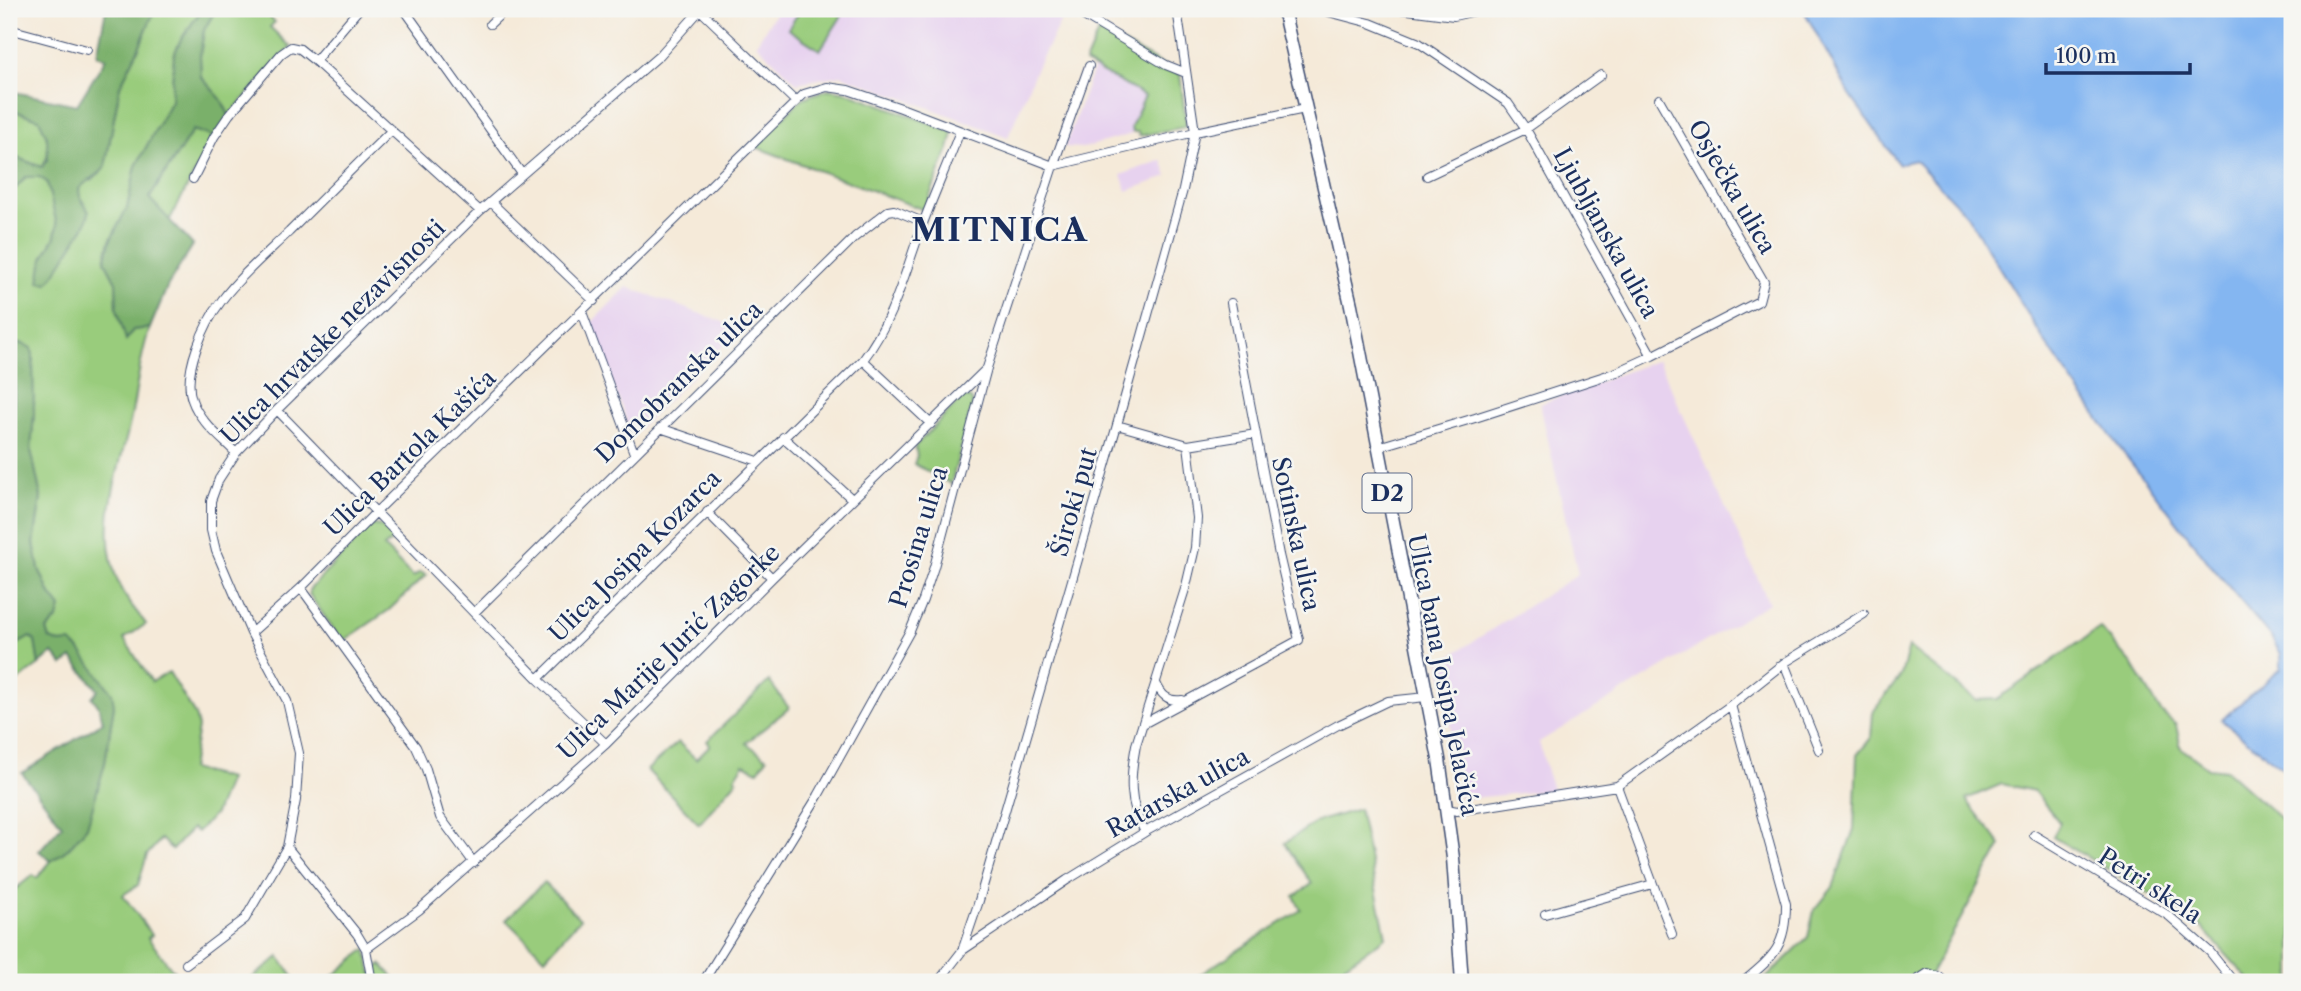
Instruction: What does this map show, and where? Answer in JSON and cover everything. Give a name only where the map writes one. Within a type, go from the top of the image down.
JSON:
[{"type":"main road","name":"Ulica bana Josipa Jelačića","points":[[1283,9],[1351,305],[1447,809],[1462,982]]},
{"type":"street","points":[[315,61],[359,9]]},
{"type":"street","points":[[404,9],[522,174]]},
{"type":"street","points":[[489,24],[506,9]]},
{"type":"street","points":[[701,9],[795,101]]},
{"type":"street","name":"Ulica hrvatske nezavisnosti","points":[[187,964],[245,919],[286,847],[296,800],[299,752],[286,701],[251,633],[216,551],[211,530],[211,501],[219,479],[236,453],[277,410],[480,211],[660,55],[701,9]]},
{"type":"street","points":[[1072,9],[1166,65],[1185,73]]},
{"type":"street","points":[[1177,9],[1195,132]]},
{"type":"street","name":"Ljubljanska ulica","points":[[1317,9],[1370,23],[1419,43],[1508,103],[1526,128],[1652,356]]},
{"type":"street","points":[[1400,9],[1454,16],[1484,9]]},
{"type":"street","points":[[9,29],[87,50]]},
{"type":"street","points":[[193,179],[214,137],[229,115],[281,54],[291,47],[300,49],[315,61],[480,211]]},
{"type":"street","name":"Prosina ulica","points":[[703,982],[818,796],[910,631],[934,567],[987,368],[1053,166],[1089,66]]},
{"type":"street","points":[[1427,176],[1526,128],[1601,75]]},
{"type":"street","name":"Ulica Bartola Kašića","points":[[251,633],[301,588],[795,101],[816,88],[836,87],[883,101],[1053,166]]},
{"type":"street","name":"Osječka ulica","points":[[1378,447],[1617,372],[1759,301],[1764,282],[1659,99]]},
{"type":"street","points":[[1053,166],[1306,109]]},
{"type":"street","points":[[236,453],[206,423],[192,400],[192,366],[206,327],[220,302],[249,270],[391,130]]},
{"type":"street","name":"Ulica Josipa Kozarca","points":[[538,679],[863,360],[877,341],[892,310],[923,222],[960,131]]},
{"type":"street","name":"Široki put","points":[[937,982],[962,951],[1117,425],[1183,190],[1195,132]]},
{"type":"street","points":[[491,202],[594,301]]},
{"type":"street","name":"Domobranska ulica","points":[[474,613],[825,265],[882,213],[894,210],[923,222]]},
{"type":"street","name":"Sotinska ulica","points":[[1143,724],[1300,640],[1279,555],[1231,303]]},
{"type":"street","points":[[582,312],[634,453]]},
{"type":"street","points":[[863,360],[930,424]]},
{"type":"street","name":"Ulica Marije Jurić Zagorke","points":[[366,949],[419,910],[606,744],[987,368]]},
{"type":"street","points":[[277,410],[538,679],[606,744]]},
{"type":"street","name":"Sotinska ulica","points":[[1117,425],[1188,445],[1256,433]]},
{"type":"street","name":"Ulica Josipa Kozarca","points":[[660,428],[758,461]]},
{"type":"street","points":[[783,437],[852,499]]},
{"type":"street","points":[[1145,832],[1133,804],[1132,765],[1186,586],[1197,534],[1195,486],[1188,445]]},
{"type":"street","points":[[707,512],[772,578]]},
{"type":"street","points":[[301,588],[416,747],[426,769],[440,817],[474,863]]},
{"type":"street","points":[[1447,809],[1457,811],[1617,786],[1731,705],[1784,663],[1864,614]]},
{"type":"street","points":[[1784,663],[1819,750]]},
{"type":"street","points":[[1156,683],[1164,697],[1187,700]]},
{"type":"street","name":"Ratarska ulica","points":[[962,951],[1059,885],[1145,832],[1369,708],[1388,701],[1426,697]]},
{"type":"street","points":[[1731,705],[1786,904],[1786,925],[1778,949],[1743,982]]},
{"type":"street","points":[[1617,786],[1672,933]]},
{"type":"street","name":"Petri skela","points":[[2034,835],[2169,916],[2210,952],[2234,982]]},
{"type":"street","points":[[286,847],[357,934],[366,949],[372,982]]},
{"type":"street","points":[[1545,914],[1653,884]]},
{"type":"street","points":[[1914,982],[1928,973],[1941,980]]},
{"type":"shaded area","points":[[778,9],[1049,9],[1063,17],[1037,67],[1008,137],[841,75],[797,83],[756,44]]},
{"type":"shaded area","points":[[1094,67],[1145,96],[1131,127],[1132,134],[1083,148],[1065,147]]},
{"type":"shaded area","points":[[1162,160],[1168,176],[1127,191],[1121,175]]},
{"type":"shaded area","points":[[627,287],[745,330],[734,335],[632,436],[591,323]]},
{"type":"shaded area","points":[[1658,360],[1769,603],[1539,742],[1552,790],[1461,799],[1441,662],[1578,574],[1540,404]]},
{"type":"green space","points":[[106,9],[155,9],[120,86],[105,167],[79,189],[80,197],[89,212],[85,225],[53,277],[48,283],[39,282],[43,258],[55,237],[57,225],[47,182],[39,177],[26,177],[16,188],[9,191],[9,155],[42,167],[48,159],[47,137],[39,119],[9,109],[9,91],[77,105],[106,58],[97,55]]},
{"type":"green space","points":[[155,9],[202,9],[180,41],[174,55],[171,101],[136,166],[127,208],[110,241],[105,261],[116,282],[117,310],[127,339],[133,330],[150,328],[110,508],[109,548],[121,589],[146,624],[124,639],[152,682],[169,672],[195,715],[198,727],[191,769],[229,779],[215,814],[197,832],[192,828],[172,850],[161,839],[147,855],[138,885],[123,895],[152,935],[148,938],[182,982],[18,982],[9,969],[9,894],[33,875],[37,878],[51,861],[69,848],[96,793],[105,763],[114,705],[70,642],[60,643],[50,639],[47,630],[58,618],[61,608],[49,592],[39,569],[34,543],[41,497],[31,450],[34,414],[9,344],[9,191],[16,188],[26,177],[40,177],[47,182],[57,225],[55,237],[43,258],[48,282],[85,225],[89,212],[80,197],[79,189],[105,167],[120,86]]},
{"type":"green space","points":[[202,9],[216,9],[204,30],[200,55],[201,77],[221,99],[229,115],[214,137],[193,130],[149,198],[193,245],[168,285],[150,328],[133,330],[126,340],[117,309],[116,282],[105,261],[110,241],[127,208],[136,166],[171,101],[174,55],[180,41]]},
{"type":"green space","points":[[216,9],[262,9],[275,22],[270,27],[291,47],[229,115],[221,99],[201,77],[200,55],[204,30]]},
{"type":"green space","points":[[801,9],[846,9],[820,50],[788,29]]},
{"type":"green space","points":[[1099,30],[1180,74],[1186,124],[1184,127],[1139,136],[1138,132],[1132,132],[1131,127],[1145,96],[1085,63]]},
{"type":"green space","points":[[828,89],[847,92],[953,133],[924,210],[753,146],[803,98]]},
{"type":"green space","points":[[9,109],[39,119],[48,143],[42,167],[9,155]]},
{"type":"green space","points":[[193,130],[214,137],[169,221],[149,199]]},
{"type":"green space","points":[[21,343],[31,348],[33,354],[34,414],[31,450],[41,497],[34,543],[39,569],[49,592],[61,608],[58,618],[47,630],[50,639],[60,643],[70,642],[79,649],[112,693],[114,705],[105,763],[87,827],[69,848],[51,861],[39,851],[62,825],[22,773],[103,722],[99,707],[92,697],[98,690],[72,658],[63,665],[53,653],[39,665],[35,641],[30,637],[9,649],[9,604],[12,603],[9,562],[9,465],[15,382],[9,371],[9,344]]},
{"type":"green space","points":[[964,396],[973,403],[951,484],[914,464],[917,456],[915,446]]},
{"type":"green space","points":[[374,525],[391,533],[392,540],[384,547],[413,577],[420,572],[426,575],[389,610],[342,642],[309,594],[309,590],[369,527]]},
{"type":"green space","points":[[2100,628],[2132,664],[2161,712],[2176,725],[2181,748],[2208,768],[2226,770],[2283,821],[2292,825],[2292,982],[2251,982],[2196,921],[2053,837],[2060,823],[2034,791],[2002,784],[1966,799],[2001,845],[1926,982],[1762,982],[1808,937],[1814,911],[1833,887],[1854,829],[1857,755],[1871,738],[1873,712],[1901,675],[1909,647],[1976,700],[1997,699]]},
{"type":"green space","points":[[30,637],[35,641],[39,665],[9,687],[9,649]]},
{"type":"green space","points":[[769,681],[789,708],[746,743],[767,758],[758,771],[744,764],[735,778],[737,780],[699,824],[647,770],[678,742],[696,759],[710,745],[707,741]]},
{"type":"green space","points":[[1359,809],[1386,937],[1344,966],[1332,982],[1198,982],[1195,978],[1301,910],[1294,896],[1312,884],[1285,843],[1316,822]]},
{"type":"green space","points":[[544,882],[580,919],[545,958],[506,920]]},
{"type":"green space","points":[[366,949],[372,974],[381,964],[398,982],[326,982]]},
{"type":"green space","points":[[279,957],[297,982],[247,982]]},
{"type":"water","points":[[1803,9],[2292,9],[2292,775],[2221,720],[2281,669],[2281,654],[2271,637],[2209,563],[2115,442],[2045,342],[1967,215],[1915,160],[1899,164],[1850,95]]},
{"type":"district","name":"MITNICA","points":[[1000,230]]}]
